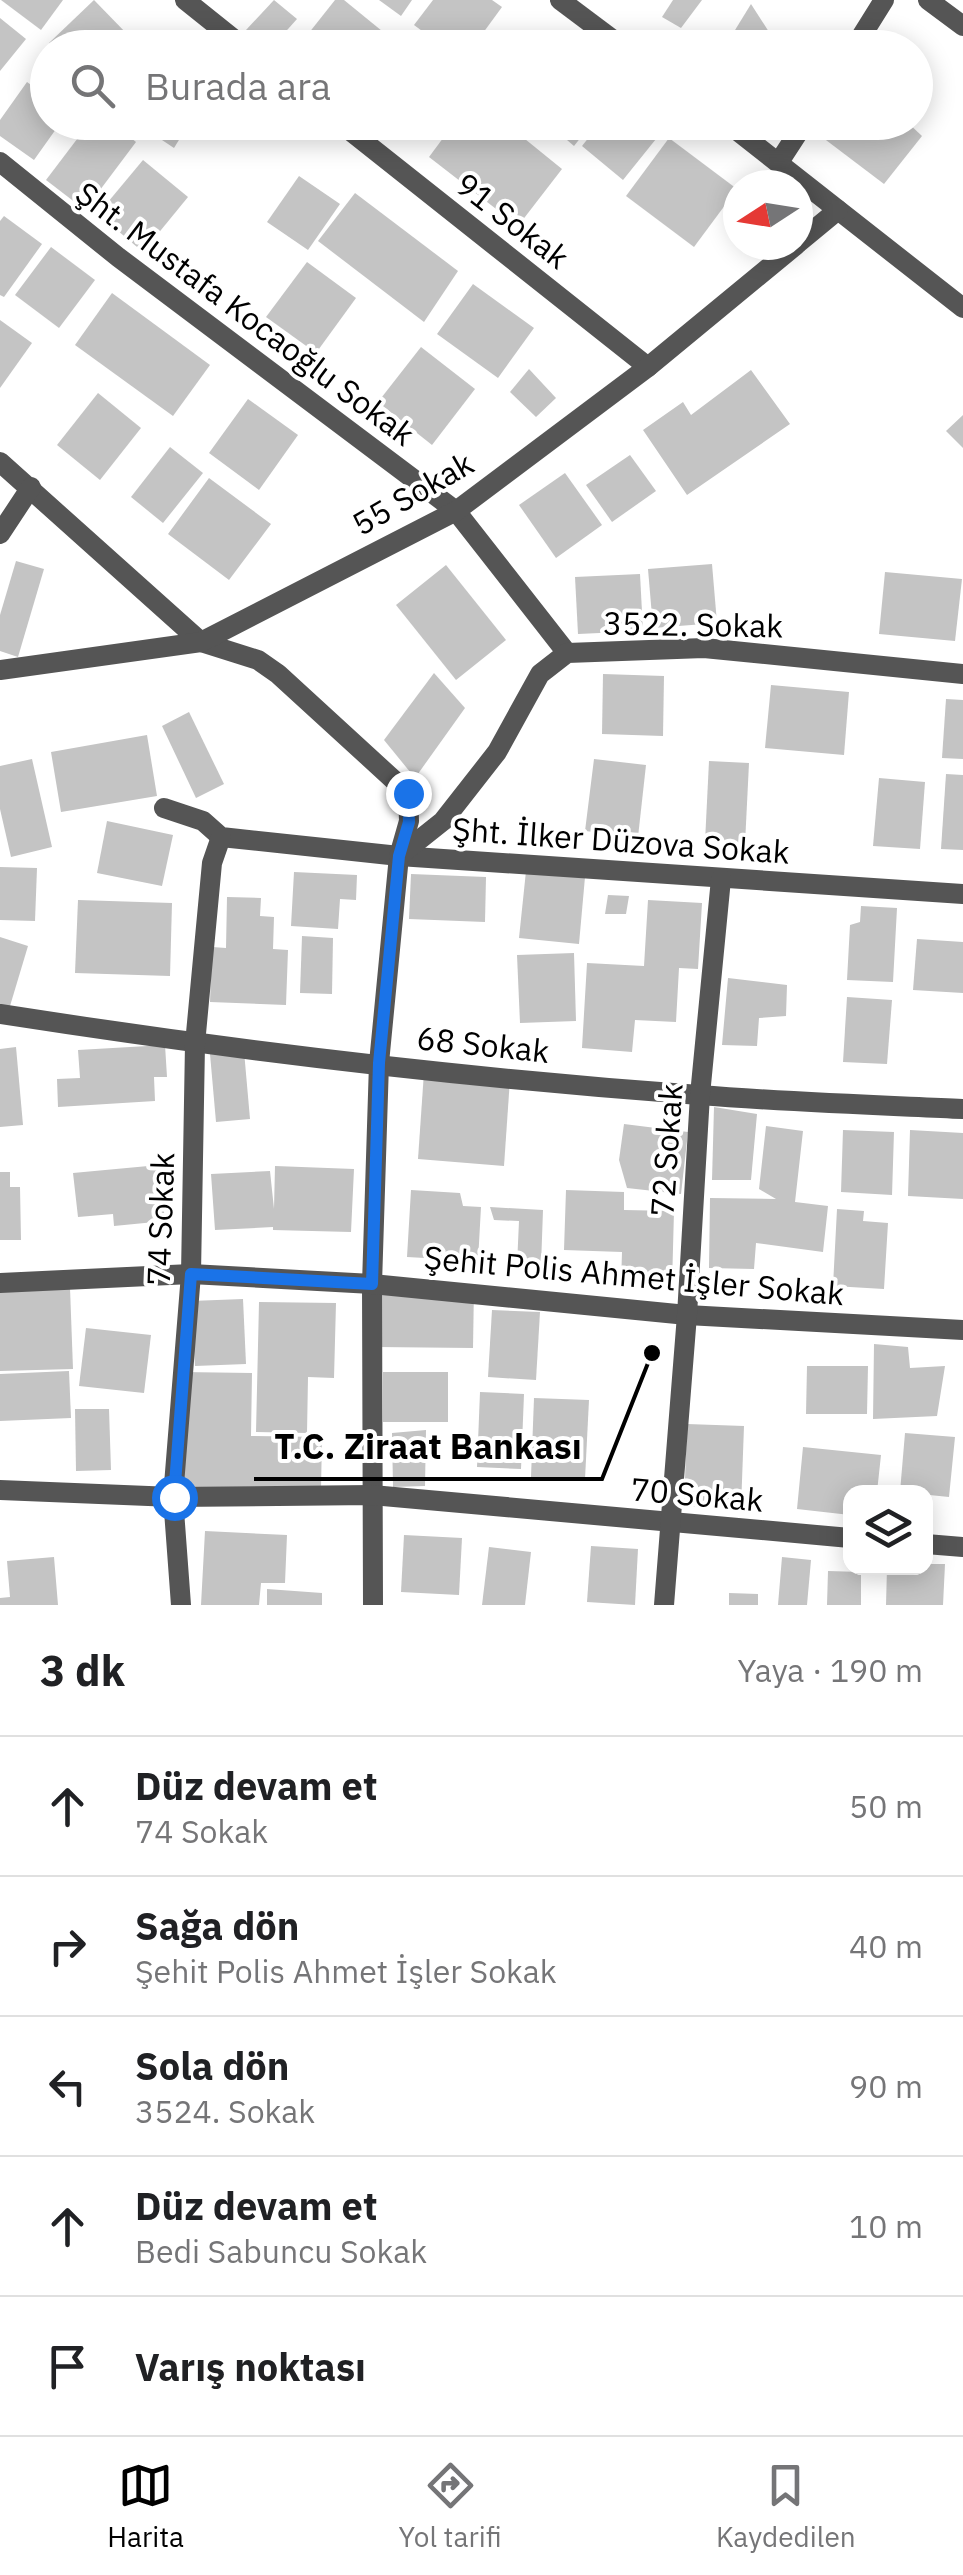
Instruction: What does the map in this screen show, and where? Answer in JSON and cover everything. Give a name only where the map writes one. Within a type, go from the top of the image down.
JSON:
[{"type":"street","points":[[185,0],[222,30]]},
{"type":"street","points":[[560,0],[600,30]]},
{"type":"street","points":[[865,30],[884,0]]},
{"type":"street","points":[[928,0],[963,26]]},
{"type":"street","name":"91 Sokak","points":[[363,140],[648,367]]},
{"type":"street","points":[[750,140],[963,308]]},
{"type":"street","points":[[779,162],[793,140]]},
{"type":"street","name":"Şht. Mustafa Kocaoğlu Sokak","points":[[0,162],[118,257],[456,511],[567,653]]},
{"type":"street","name":"55 Sokak","points":[[813,231],[838,210]]},
{"type":"street","name":"55 Sokak","points":[[0,670],[200,642],[456,511],[648,367],[778,260]]},
{"type":"street","points":[[0,462],[200,642],[258,660],[268,667],[408,793],[409,822],[399,856],[379,1063],[372,1284],[372,1605]]},
{"type":"street","points":[[0,534],[31,487]]},
{"type":"street","name":"3522. Sokak","points":[[399,856],[443,821],[496,752],[540,674],[567,653],[704,648],[963,674]]},
{"type":"street","name":"Şht. İlker Düzova Sokak","points":[[164,808],[203,821],[222,836],[399,856],[963,894]]},
{"type":"street","name":"74 Sokak","points":[[180,1605],[174,1497],[191,1274],[195,1044],[212,863],[222,836]]},
{"type":"street","name":"72 Sokak","points":[[664,1605],[688,1315],[700,1095],[720,879]]},
{"type":"street","name":"68 Sokak","points":[[0,1014],[195,1044],[510,1079],[700,1095],[963,1109]]},
{"type":"street","name":"Şehit Polis Ahmet İşler Sokak","points":[[0,1284],[191,1274],[372,1284],[688,1315],[963,1330]]},
{"type":"street","name":"70 Sokak","points":[[0,1490],[174,1497],[372,1495],[843,1537]]},
{"type":"street","points":[[933,1545],[963,1548]]},
{"type":"building","points":[[1,0],[63,0],[41,30]]},
{"type":"building","points":[[94,0],[123,30],[63,30]]},
{"type":"building","points":[[274,0],[297,19],[287,30],[246,30]]},
{"type":"building","points":[[335,0],[344,0],[381,30],[311,30]]},
{"type":"building","points":[[379,0],[412,0],[401,16]]},
{"type":"building","points":[[433,0],[492,0],[502,7],[485,30],[421,30],[414,25]]},
{"type":"building","points":[[673,0],[702,0],[681,28],[662,17]]},
{"type":"building","points":[[751,4],[768,30],[735,30]]},
{"type":"building","points":[[0,18],[26,39],[0,71]]},
{"type":"building","points":[[27,82],[30,84],[30,140],[48,140],[34,160],[0,136],[0,120]]},
{"type":"building","points":[[76,140],[136,142],[85,210],[46,180]]},
{"type":"building","points":[[162,140],[179,140],[174,148]]},
{"type":"building","points":[[442,140],[526,140],[562,169],[518,226],[429,157]]},
{"type":"building","points":[[587,140],[655,140],[623,180],[582,146]]},
{"type":"building","points":[[668,140],[723,178],[723,208],[694,247],[626,196]]},
{"type":"building","points":[[826,140],[919,140],[884,184]]},
{"type":"building","points":[[143,160],[188,197],[143,252],[98,214]]},
{"type":"building","points":[[299,176],[340,204],[308,250],[267,222]]},
{"type":"building","points":[[355,193],[458,271],[424,322],[318,241]]},
{"type":"building","points":[[4,216],[42,244],[4,297],[0,295],[0,221]]},
{"type":"building","points":[[51,247],[95,280],[59,328],[15,295]]},
{"type":"building","points":[[307,262],[356,298],[316,353],[266,317]]},
{"type":"building","points":[[473,284],[534,328],[498,378],[437,334]]},
{"type":"building","points":[[112,293],[210,365],[173,416],[75,345]]},
{"type":"building","points":[[0,320],[32,343],[0,388]]},
{"type":"building","points":[[421,347],[475,389],[432,445],[378,402]]},
{"type":"building","points":[[529,369],[556,398],[536,417],[510,392]]},
{"type":"building","points":[[751,370],[790,424],[687,495],[643,430],[683,402],[691,415]]},
{"type":"building","points":[[98,393],[141,428],[100,480],[57,445]]},
{"type":"building","points":[[248,399],[298,435],[259,490],[209,453]]},
{"type":"building","points":[[963,415],[963,448],[946,431]]},
{"type":"building","points":[[170,447],[203,473],[163,523],[131,497]]},
{"type":"building","points":[[630,455],[656,491],[612,522],[586,485]]},
{"type":"building","points":[[565,473],[602,525],[556,558],[519,505]]},
{"type":"building","points":[[209,478],[271,524],[229,580],[168,534]]},
{"type":"building","points":[[16,561],[44,569],[18,657],[0,651],[0,615]]},
{"type":"building","points":[[712,564],[717,623],[653,628],[648,569]]},
{"type":"building","points":[[446,565],[506,640],[456,680],[396,605]]},
{"type":"building","points":[[885,572],[962,579],[955,641],[879,634]]},
{"type":"building","points":[[640,574],[643,631],[578,634],[575,577]]},
{"type":"building","points":[[434,673],[465,708],[415,778],[384,740]]},
{"type":"building","points":[[603,674],[664,676],[663,736],[602,734]]},
{"type":"building","points":[[771,685],[849,692],[844,755],[765,748]]},
{"type":"building","points":[[946,699],[963,700],[963,759],[942,758]]},
{"type":"building","points":[[189,712],[224,784],[196,798],[162,726]]},
{"type":"building","points":[[147,735],[157,796],[61,812],[51,752]]},
{"type":"building","points":[[32,759],[52,847],[11,857],[0,809],[0,766]]},
{"type":"building","points":[[594,759],[646,765],[638,837],[585,831]]},
{"type":"building","points":[[709,761],[749,763],[745,844],[705,842]]},
{"type":"building","points":[[946,774],[963,775],[963,850],[941,849]]},
{"type":"building","points":[[879,778],[925,782],[920,849],[873,846]]},
{"type":"building","points":[[107,821],[173,835],[162,886],[97,873]]},
{"type":"building","points":[[0,867],[37,868],[35,921],[0,920]]},
{"type":"building","points":[[526,871],[585,877],[579,944],[519,938]]},
{"type":"building","points":[[294,872],[357,875],[356,900],[340,899],[338,929],[291,926]]},
{"type":"building","points":[[411,874],[486,877],[485,922],[409,919]]},
{"type":"building","points":[[608,895],[629,896],[626,914],[605,914]]},
{"type":"building","points":[[227,897],[261,898],[260,916],[274,917],[273,949],[288,950],[286,1005],[210,1002],[212,947],[226,948]]},
{"type":"building","points":[[78,900],[172,903],[170,976],[75,973]]},
{"type":"building","points":[[648,900],[702,903],[698,969],[679,968],[676,1022],[635,1020],[632,1052],[582,1048],[587,963],[644,966]]},
{"type":"building","points":[[861,906],[897,908],[893,982],[847,980],[850,925],[860,922]]},
{"type":"building","points":[[302,936],[333,938],[332,994],[300,993]]},
{"type":"building","points":[[0,937],[28,946],[7,1016],[0,1013]]},
{"type":"building","points":[[917,939],[963,942],[963,993],[913,990]]},
{"type":"building","points":[[574,953],[576,1021],[520,1023],[517,955]]},
{"type":"building","points":[[728,978],[787,985],[786,1016],[759,1018],[757,1046],[722,1045]]},
{"type":"building","points":[[847,997],[892,1000],[887,1064],[843,1062]]},
{"type":"building","points":[[165,1045],[167,1077],[154,1077],[155,1101],[58,1107],[57,1079],[80,1078],[78,1050]]},
{"type":"building","points":[[16,1047],[23,1125],[0,1127],[0,1049]]},
{"type":"building","points":[[244,1051],[250,1119],[216,1122],[210,1054]]},
{"type":"building","points":[[424,1072],[510,1079],[504,1166],[418,1159]]},
{"type":"building","points":[[714,1107],[757,1114],[751,1180],[712,1180]]},
{"type":"building","points":[[624,1124],[688,1132],[681,1194],[627,1188],[619,1160]]},
{"type":"building","points":[[766,1126],[803,1131],[795,1202],[828,1206],[823,1252],[756,1243],[754,1269],[709,1268],[710,1198],[776,1199],[759,1189]]},
{"type":"building","points":[[843,1130],[894,1132],[892,1195],[841,1192]]},
{"type":"building","points":[[910,1130],[963,1133],[963,1199],[908,1196]]},
{"type":"building","points":[[159,1165],[165,1221],[114,1226],[113,1214],[78,1217],[73,1173]]},
{"type":"building","points":[[275,1166],[354,1169],[351,1232],[273,1227],[215,1230],[211,1174],[270,1171],[274,1209]]},
{"type":"building","points":[[0,1172],[10,1172],[10,1187],[20,1187],[21,1240],[0,1240]]},
{"type":"building","points":[[411,1190],[460,1193],[463,1206],[481,1207],[478,1261],[407,1257]]},
{"type":"building","points":[[566,1190],[624,1192],[624,1210],[674,1211],[672,1286],[621,1284],[622,1252],[564,1250]]},
{"type":"building","points":[[490,1207],[543,1210],[541,1266],[517,1265],[519,1221],[494,1220]]},
{"type":"building","points":[[837,1209],[864,1211],[863,1221],[888,1223],[884,1289],[833,1286]]},
{"type":"building","points":[[377,1285],[474,1287],[473,1348],[377,1347]]},
{"type":"building","points":[[70,1288],[73,1369],[0,1371],[0,1290]]},
{"type":"building","points":[[243,1299],[246,1364],[195,1366],[191,1301]]},
{"type":"building","points":[[259,1302],[336,1303],[334,1378],[308,1377],[307,1433],[256,1432]]},
{"type":"building","points":[[492,1310],[540,1312],[536,1380],[488,1377]]},
{"type":"building","points":[[86,1328],[151,1335],[144,1393],[79,1386]]},
{"type":"building","points":[[874,1344],[908,1347],[910,1368],[945,1366],[937,1416],[873,1419]]},
{"type":"building","points":[[807,1366],[868,1366],[867,1414],[806,1414]]},
{"type":"building","points":[[69,1371],[71,1418],[0,1421],[0,1374]]},
{"type":"building","points":[[182,1372],[252,1373],[251,1436],[322,1437],[321,1490],[180,1488]]},
{"type":"building","points":[[383,1372],[448,1372],[448,1422],[383,1422]]},
{"type":"building","points":[[480,1392],[524,1394],[521,1469],[477,1467]]},
{"type":"building","points":[[534,1398],[589,1400],[585,1479],[531,1477]]},
{"type":"building","points":[[75,1409],[109,1409],[111,1470],[76,1471]]},
{"type":"building","points":[[687,1424],[744,1426],[741,1508],[684,1506]]},
{"type":"building","points":[[426,1430],[425,1486],[393,1487],[392,1433]]},
{"type":"building","points":[[905,1433],[955,1437],[949,1497],[933,1495],[933,1485],[901,1485]]},
{"type":"building","points":[[803,1447],[881,1455],[878,1485],[843,1485],[843,1514],[797,1509]]},
{"type":"building","points":[[205,1531],[287,1535],[285,1583],[261,1583],[259,1605],[201,1605]]},
{"type":"building","points":[[404,1535],[462,1538],[459,1595],[401,1592]]},
{"type":"building","points":[[591,1546],[638,1549],[635,1605],[587,1602]]},
{"type":"building","points":[[489,1547],[531,1552],[525,1605],[482,1605]]},
{"type":"building","points":[[54,1557],[58,1605],[0,1605],[0,1598],[10,1597],[7,1561]]},
{"type":"building","points":[[782,1557],[811,1560],[807,1605],[778,1605]]},
{"type":"building","points":[[933,1564],[945,1564],[943,1605],[886,1605],[887,1575],[933,1575]]},
{"type":"building","points":[[828,1571],[861,1575],[861,1605],[827,1605]]},
{"type":"building","points":[[267,1589],[322,1593],[322,1605],[267,1605]]},
{"type":"building","points":[[729,1593],[758,1594],[758,1605],[729,1605]]},
{"type":"place","name":"T.C. Ziraat Bankası","points":[[652,1353]]},
{"type":"route","points":[[174,1497],[191,1274],[372,1284],[379,1063],[399,856],[409,822],[408,793]]}]
